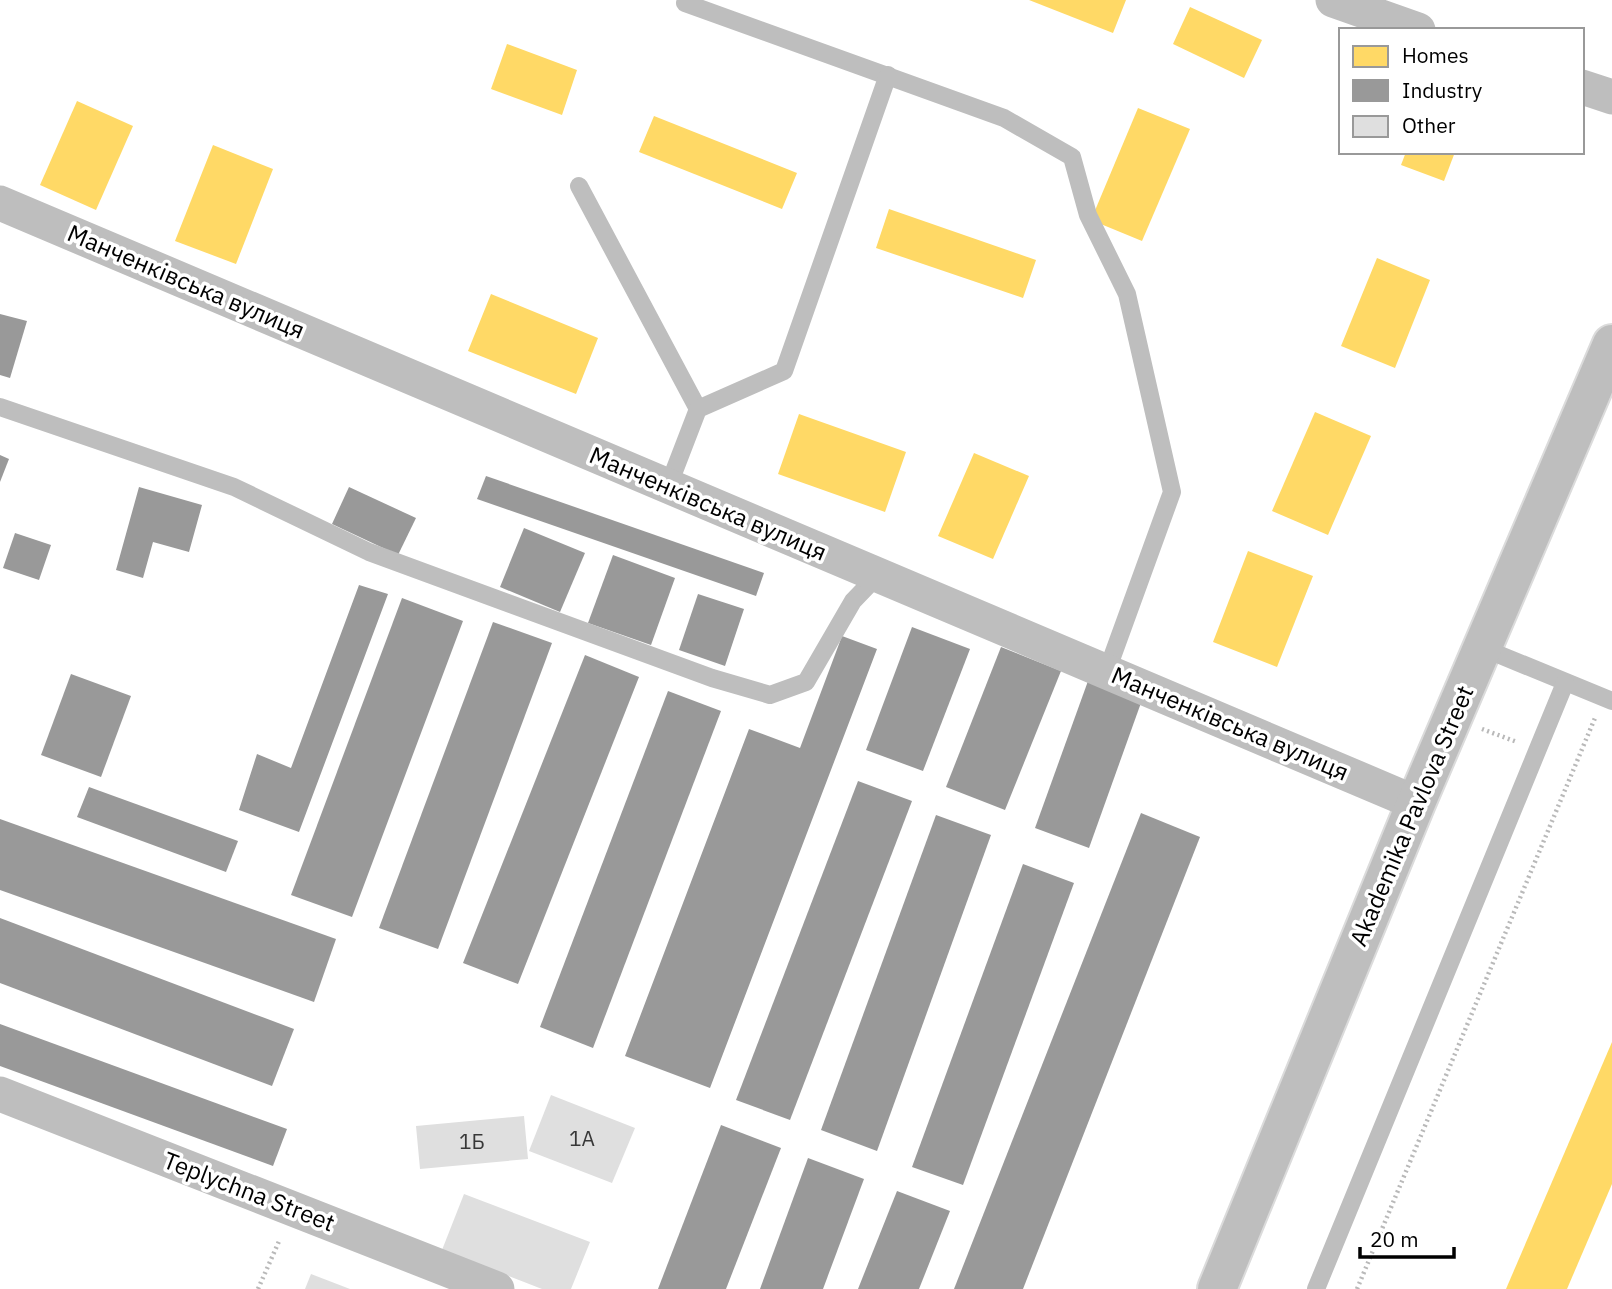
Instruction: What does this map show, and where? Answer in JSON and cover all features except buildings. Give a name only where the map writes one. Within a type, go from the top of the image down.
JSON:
[{"type":"main road","name":"Akademika Pavlova Street","points":[[1217,1289],[1416,803],[1607,368]]},
{"type":"street","points":[[1333,0],[1412,28]]},
{"type":"street","points":[[1584,88],[1612,97]]},
{"type":"street","name":"Манченківська вулиця","points":[[0,203],[1416,803]]},
{"type":"street","name":"Teplychna Street","points":[[0,1094],[497,1289]]},
{"type":"lane","points":[[685,3],[1004,118],[1072,157],[1088,215],[1127,294],[1172,492],[1107,671]]},
{"type":"lane","points":[[668,487],[698,409],[784,370],[888,75]]},
{"type":"lane","points":[[579,186],[698,409]]},
{"type":"lane","points":[[0,407],[234,487],[369,552],[712,678],[770,695],[806,682],[853,601],[878,575]]},
{"type":"lane","points":[[1483,648],[1608,699]]},
{"type":"lane","points":[[1316,1289],[1565,682]]},
{"type":"path","points":[[1357,1289],[1608,699]]},
{"type":"path","points":[[1482,729],[1537,750]]},
{"type":"path","points":[[258,1289],[293,1210]]}]
